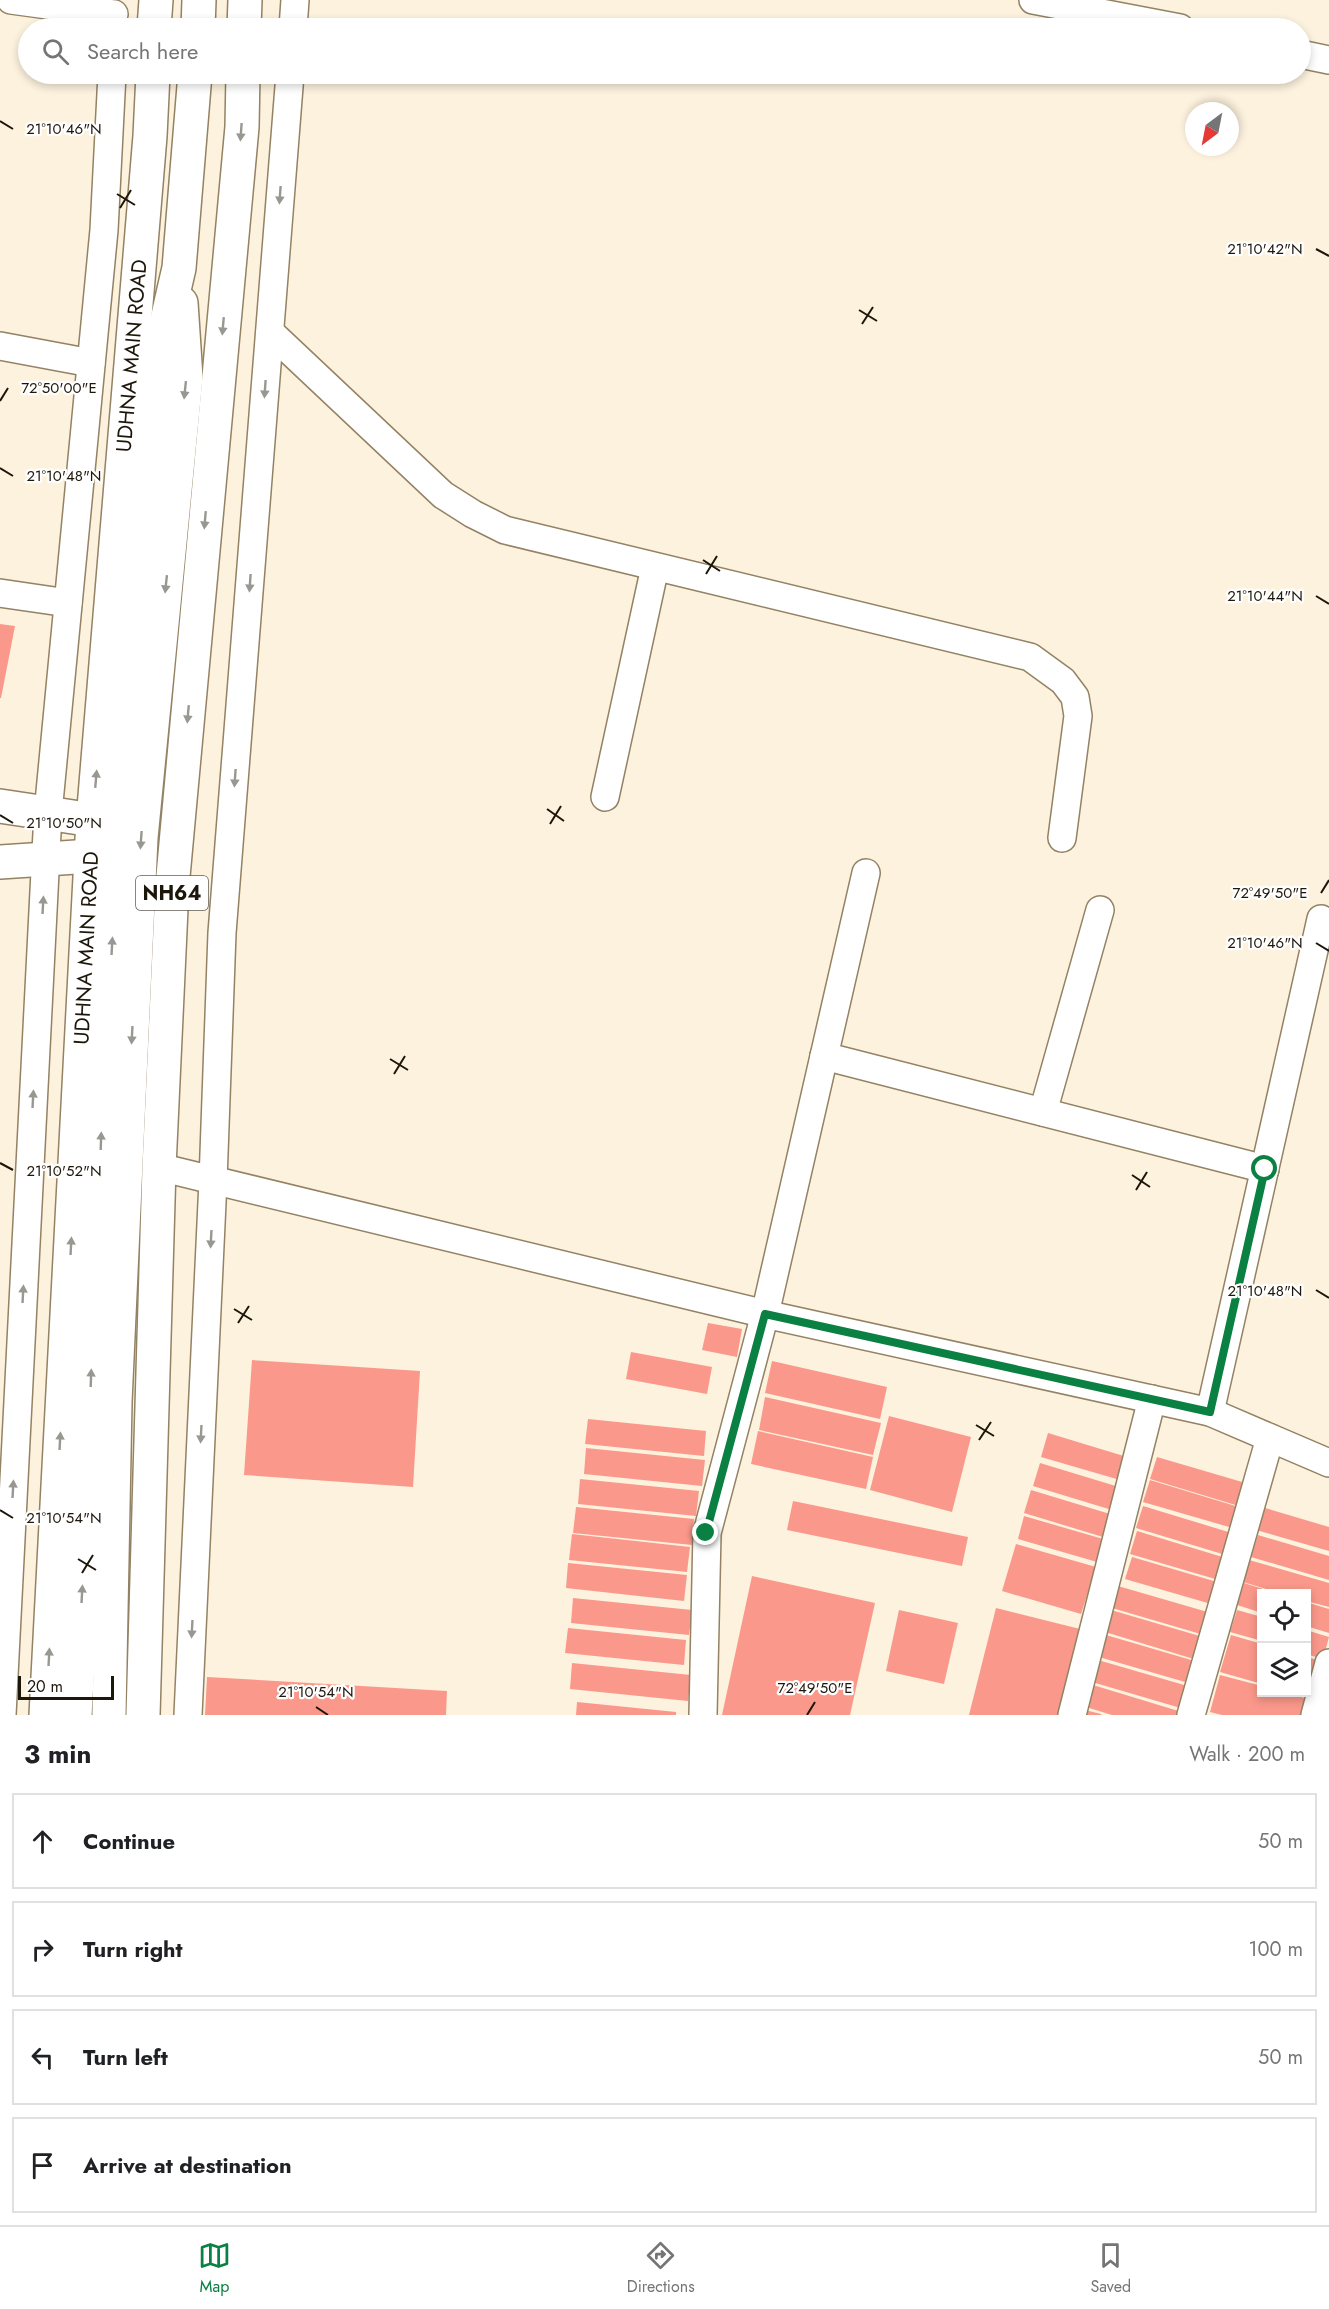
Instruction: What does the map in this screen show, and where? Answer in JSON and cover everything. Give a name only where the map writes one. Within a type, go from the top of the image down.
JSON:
[{"type":"main road","points":[[155,18],[156,0]]},
{"type":"main road","points":[[198,18],[199,0]]},
{"type":"main road","points":[[244,18],[245,0]]},
{"type":"main road","name":"UDHNA MAIN ROAD","points":[[46,1715],[93,820],[152,84]]},
{"type":"main road","points":[[75,1715],[104,1080],[132,609],[156,368],[179,268],[194,84]]},
{"type":"main road","name":"NH64","points":[[143,1715],[159,1167],[172,887],[242,127],[243,84]]},
{"type":"main road","points":[[109,1715],[115,1402],[141,838],[186,378],[179,268]]},
{"type":"main road","points":[[0,806],[93,820]]},
{"type":"main road","points":[[0,862],[91,856]]},
{"type":"street","points":[[11,0],[114,14]]},
{"type":"street","points":[[294,18],[295,0]]},
{"type":"street","points":[[1033,0],[1155,11]]},
{"type":"street","points":[[1311,56],[1329,60]]},
{"type":"street","points":[[1,1705],[48,813],[104,230],[111,84]]},
{"type":"street","points":[[188,1715],[222,933],[289,84]]},
{"type":"street","points":[[270,332],[443,495],[505,530],[1030,657],[1062,681],[1075,697],[1078,716],[1062,838]]},
{"type":"street","points":[[0,346],[91,363]]},
{"type":"street","points":[[605,797],[655,567]]},
{"type":"street","points":[[0,592],[68,603]]},
{"type":"street","points":[[703,1715],[706,1533],[765,1314],[866,873]]},
{"type":"street","points":[[1043,1112],[1100,910]]},
{"type":"street","points":[[1210,1412],[1321,918]]},
{"type":"street","points":[[824,1056],[1265,1169]]},
{"type":"street","points":[[159,1167],[765,1314],[1210,1412],[1329,1463]]},
{"type":"street","points":[[1072,1715],[1152,1399]]},
{"type":"street","points":[[1191,1715],[1270,1438]]},
{"type":"street","points":[[1315,1715],[1329,1663]]},
{"type":"building","points":[[0,624],[15,626],[1,698],[0,698]]},
{"type":"building","points":[[708,1323],[742,1329],[737,1357],[702,1350]]},
{"type":"building","points":[[631,1352],[712,1367],[707,1394],[626,1379]]},
{"type":"building","points":[[252,1360],[420,1371],[413,1487],[244,1475]]},
{"type":"building","points":[[772,1361],[887,1387],[880,1419],[765,1393]]},
{"type":"building","points":[[765,1397],[881,1423],[873,1455],[759,1430]]},
{"type":"building","points":[[889,1416],[971,1437],[952,1512],[870,1490]]},
{"type":"building","points":[[588,1419],[706,1431],[704,1456],[585,1444]]},
{"type":"building","points":[[758,1431],[873,1457],[866,1489],[751,1464]]},
{"type":"building","points":[[1048,1433],[1127,1457],[1120,1480],[1041,1457]]},
{"type":"building","points":[[586,1448],[705,1460],[702,1486],[584,1474]]},
{"type":"building","points":[[1157,1457],[1249,1484],[1242,1507],[1150,1479]]},
{"type":"building","points":[[1040,1463],[1119,1487],[1112,1510],[1033,1486]]},
{"type":"building","points":[[580,1479],[699,1491],[696,1516],[578,1504]]},
{"type":"building","points":[[1150,1480],[1242,1508],[1236,1529],[1143,1502]]},
{"type":"building","points":[[1031,1490],[1110,1514],[1103,1537],[1024,1513]]},
{"type":"building","points":[[793,1501],[968,1537],[962,1566],[787,1530]]},
{"type":"building","points":[[1143,1506],[1235,1534],[1229,1556],[1136,1528]]},
{"type":"building","points":[[576,1507],[694,1519],[692,1545],[573,1533]]},
{"type":"building","points":[[1262,1507],[1329,1527],[1329,1551],[1256,1530]]},
{"type":"building","points":[[1024,1516],[1103,1539],[1097,1562],[1018,1539]]},
{"type":"building","points":[[1137,1531],[1229,1559],[1222,1581],[1130,1554]]},
{"type":"building","points":[[572,1534],[690,1547],[687,1572],[569,1560]]},
{"type":"building","points":[[1258,1535],[1329,1556],[1329,1580],[1251,1557]]},
{"type":"building","points":[[1016,1544],[1096,1567],[1081,1614],[1002,1591]]},
{"type":"building","points":[[1132,1557],[1224,1584],[1218,1606],[1125,1579]]},
{"type":"building","points":[[1249,1560],[1329,1583],[1329,1607],[1311,1602],[1311,1589],[1266,1589],[1243,1582]]},
{"type":"building","points":[[568,1563],[687,1575],[684,1601],[566,1588]]},
{"type":"building","points":[[752,1576],[875,1603],[850,1715],[722,1715]]},
{"type":"building","points":[[1244,1583],[1263,1589],[1257,1589],[1257,1611],[1237,1605]]},
{"type":"building","points":[[1118,1586],[1211,1613],[1204,1635],[1112,1608]]},
{"type":"building","points":[[573,1598],[692,1610],[689,1635],[571,1623]]},
{"type":"building","points":[[1311,1604],[1329,1609],[1329,1633],[1311,1628]]},
{"type":"building","points":[[996,1608],[1084,1630],[1063,1715],[969,1715]]},
{"type":"building","points":[[899,1610],[958,1623],[944,1684],[886,1671]]},
{"type":"building","points":[[1111,1610],[1203,1637],[1197,1660],[1105,1632]]},
{"type":"building","points":[[1237,1610],[1257,1616],[1257,1640],[1230,1632]]},
{"type":"building","points":[[568,1628],[686,1640],[684,1665],[565,1653]]},
{"type":"building","points":[[1311,1632],[1329,1637],[1323,1659],[1311,1655]]},
{"type":"building","points":[[1106,1635],[1198,1662],[1192,1684],[1099,1657]]},
{"type":"building","points":[[1231,1635],[1257,1643],[1257,1683],[1220,1672]]},
{"type":"building","points":[[1311,1658],[1322,1661],[1312,1698],[1309,1697],[1311,1697]]},
{"type":"building","points":[[1098,1660],[1191,1687],[1184,1709],[1092,1682]]},
{"type":"building","points":[[572,1663],[691,1675],[688,1701],[570,1689]]},
{"type":"building","points":[[1220,1675],[1257,1685],[1257,1697],[1302,1697],[1312,1700],[1308,1715],[1222,1715],[1210,1712]]},
{"type":"building","points":[[207,1677],[447,1691],[446,1715],[205,1715]]},
{"type":"building","points":[[1093,1685],[1185,1713],[1184,1715],[1112,1715],[1086,1707]]},
{"type":"building","points":[[577,1702],[676,1712],[676,1715],[576,1715]]},
{"type":"building","points":[[1085,1710],[1101,1714],[1101,1715],[1083,1715]]},
{"type":"route","points":[[706,1533],[765,1314],[1210,1412],[1265,1169]]}]
